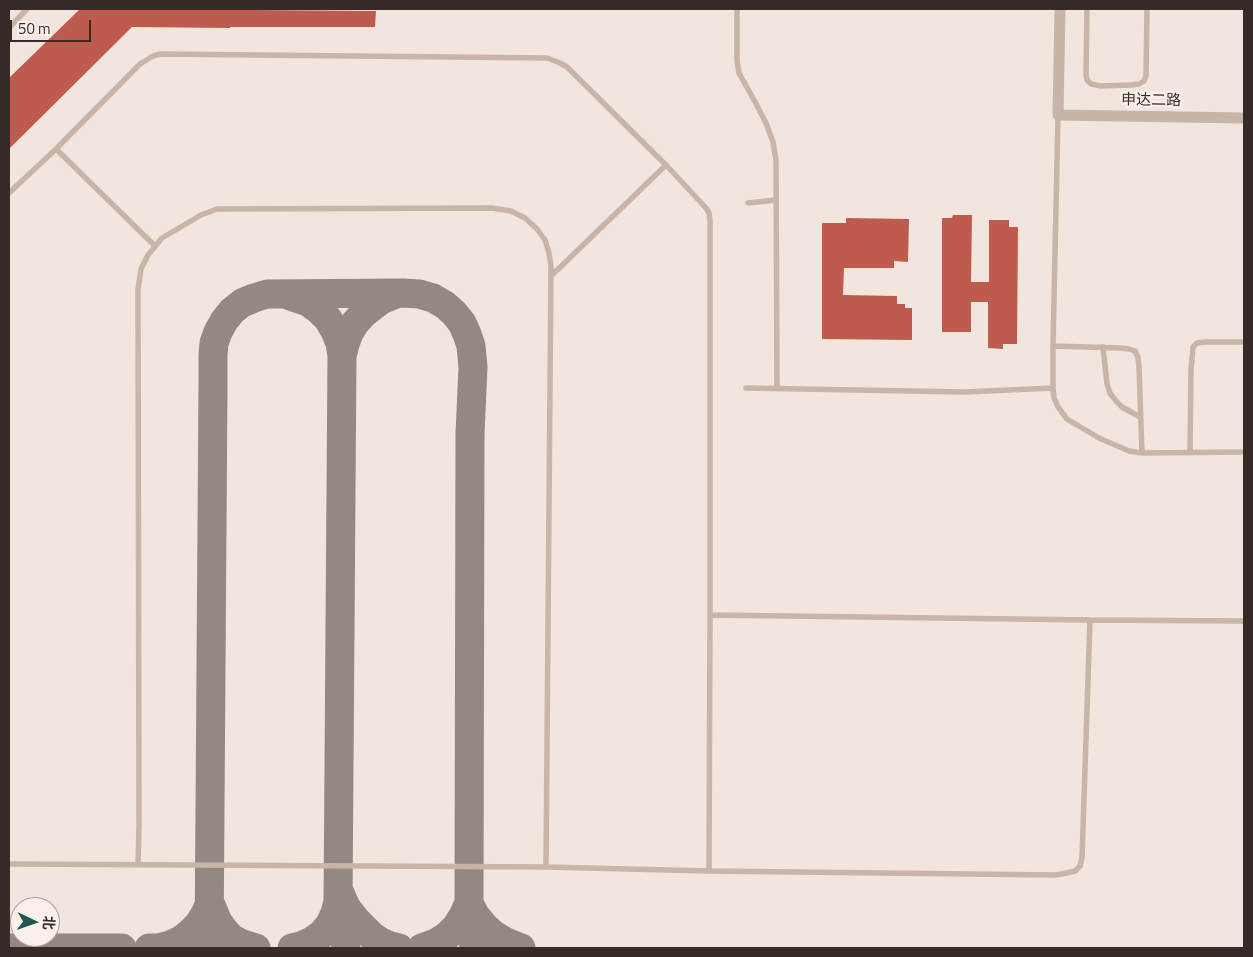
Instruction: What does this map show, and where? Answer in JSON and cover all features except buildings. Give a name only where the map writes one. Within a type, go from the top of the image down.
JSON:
[{"type":"street","points":[[1058,115],[1060,9]]},
{"type":"street","name":"申达二路","points":[[1058,115],[1244,118]]},
{"type":"lane","points":[[9,28],[27,9]]},
{"type":"lane","points":[[736,9],[739,73],[762,115],[773,142],[776,160],[777,388]]},
{"type":"lane","points":[[1087,9],[1087,80],[1091,84],[1101,86],[1131,85],[1144,81],[1146,76],[1147,9]]},
{"type":"lane","points":[[9,193],[56,149],[140,64],[160,54],[547,58],[567,67],[666,165],[709,213],[709,871]]},
{"type":"lane","points":[[1058,115],[1053,346],[1053,388],[1054,398],[1058,407],[1067,419],[1098,438],[1129,451],[1142,453],[1244,452]]},
{"type":"lane","points":[[56,149],[155,246]]},
{"type":"lane","points":[[551,276],[666,165]]},
{"type":"lane","points":[[748,202],[776,200]]},
{"type":"lane","points":[[138,864],[138,290],[143,264],[162,238],[201,214],[217,209],[501,209],[511,211],[526,218],[545,240],[550,253],[546,867]]},
{"type":"lane","points":[[1190,452],[1193,347],[1197,343],[1205,342],[1244,342]]},
{"type":"lane","points":[[1053,346],[1129,348],[1135,351],[1139,367],[1142,453]]},
{"type":"lane","points":[[1103,347],[1107,384],[1110,393],[1122,407],[1140,417]]},
{"type":"lane","points":[[746,388],[964,392],[1053,388]]},
{"type":"lane","points":[[710,615],[1244,621]]},
{"type":"lane","points":[[9,864],[546,867],[709,871],[1067,874],[1075,871],[1080,866],[1082,858],[1090,620]]},
{"type":"taxiway","points":[[209,948],[214,343],[224,321],[232,311],[242,303],[267,294],[403,293],[419,294],[433,298],[445,305],[462,323],[471,346],[473,367],[470,434],[469,903],[474,948]]},
{"type":"taxiway","points":[[292,948],[312,941],[322,934],[330,924],[338,901],[342,356],[349,333],[355,323],[381,300],[396,294]]},
{"type":"taxiway","points":[[290,296],[308,302],[328,319],[340,343],[342,356]]},
{"type":"taxiway","points":[[338,889],[346,907],[372,936],[381,942],[399,948]]},
{"type":"taxiway","points":[[339,899],[346,948]]},
{"type":"taxiway","points":[[210,903],[218,922],[231,938],[256,948]]},
{"type":"taxiway","points":[[149,948],[158,948],[181,940],[199,924],[210,903]]},
{"type":"taxiway","points":[[469,903],[475,915],[494,935],[521,948]]},
{"type":"taxiway","points":[[422,948],[436,943],[447,936],[456,927],[469,903]]},
{"type":"taxiway","points":[[9,948],[122,948]]}]
